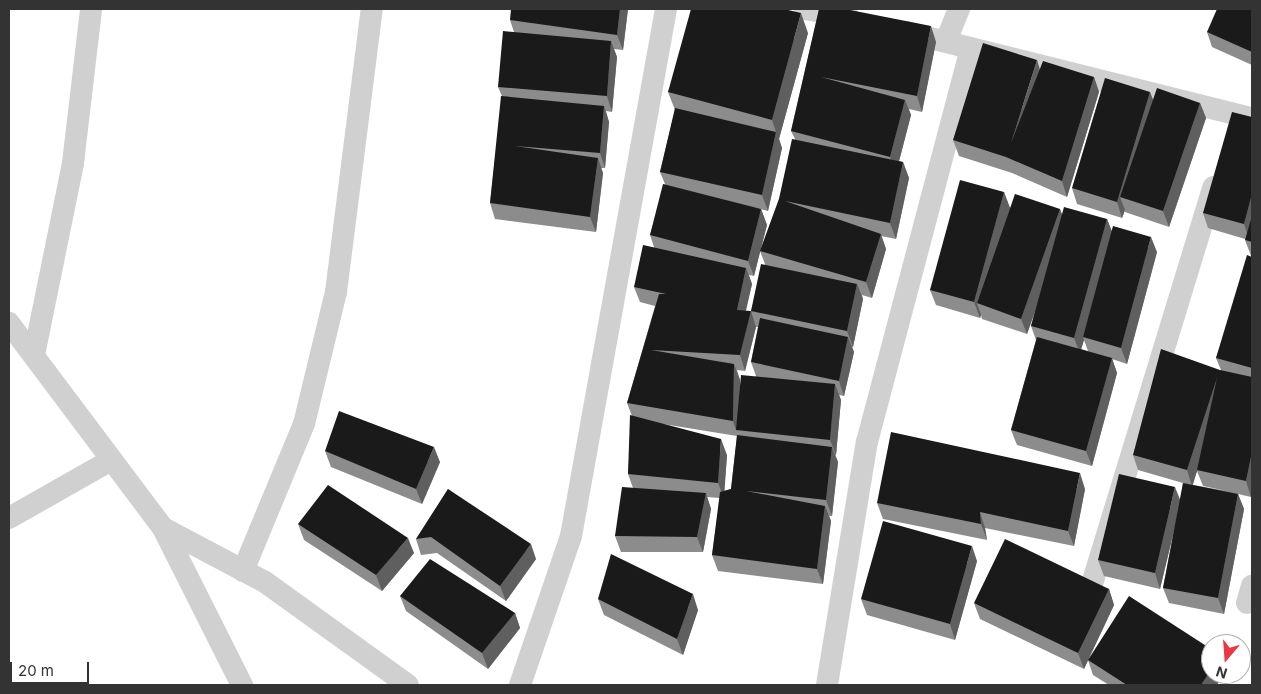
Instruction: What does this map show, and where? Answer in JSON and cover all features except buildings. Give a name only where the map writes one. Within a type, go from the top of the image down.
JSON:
[{"type":"street","points":[[34,355],[73,163],[91,9]]},
{"type":"street","points":[[243,571],[304,424],[336,292],[372,9]]},
{"type":"street","points":[[520,685],[571,536],[666,9]]},
{"type":"street","points":[[805,9],[946,41],[1240,120]]},
{"type":"street","points":[[946,41],[959,9]]},
{"type":"street","points":[[827,685],[867,442],[971,48]]},
{"type":"street","points":[[1092,584],[1219,169]]},
{"type":"street","points":[[9,323],[163,528],[242,685]]},
{"type":"street","points":[[9,518],[111,460]]},
{"type":"street","points":[[163,528],[265,582],[408,685]]}]
